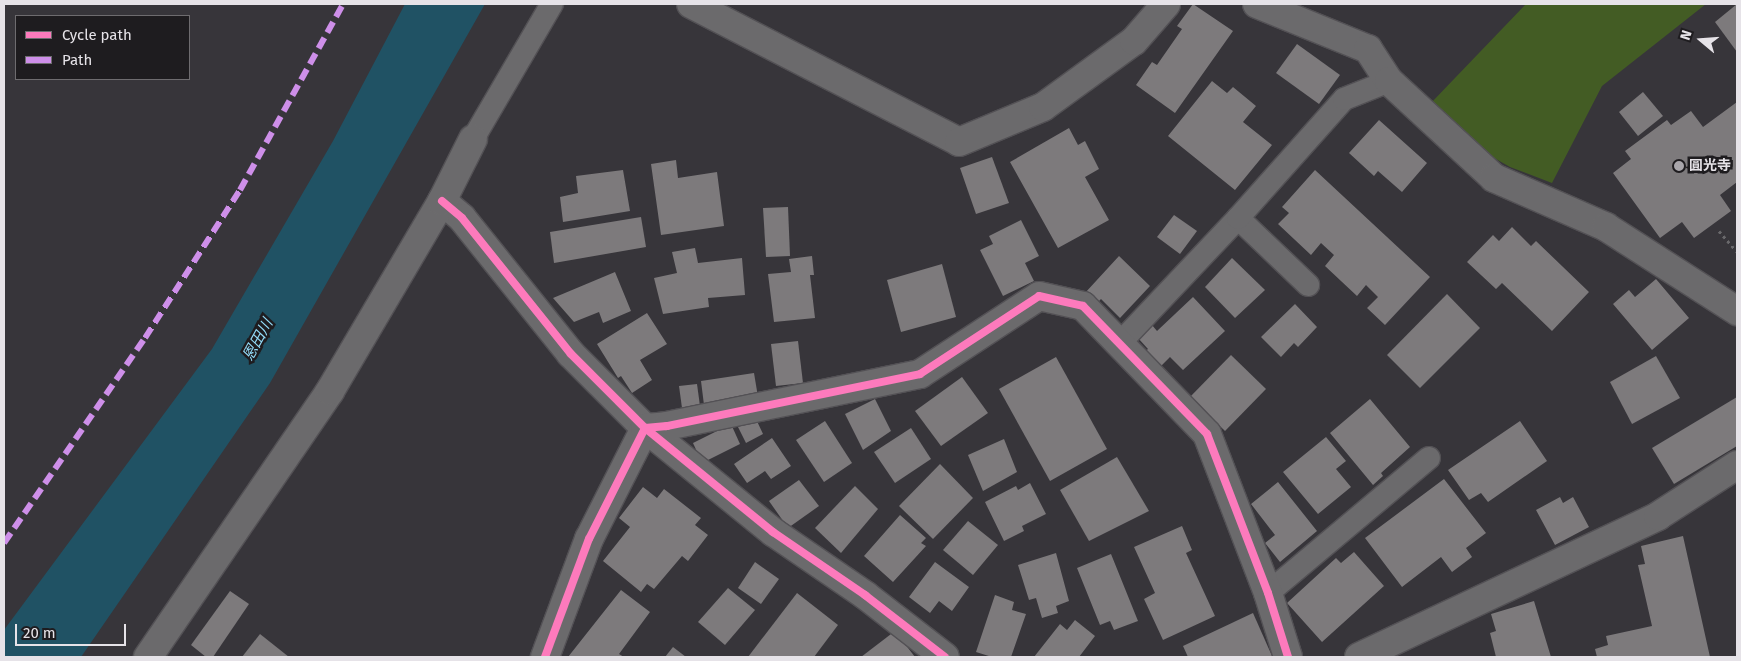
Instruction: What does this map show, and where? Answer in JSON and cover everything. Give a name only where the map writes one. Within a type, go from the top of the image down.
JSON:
[{"type":"street","points":[[691,4],[959,142],[1043,107],[1134,41],[1166,4]]},
{"type":"street","points":[[1257,4],[1368,49],[1389,82],[1494,178],[1606,227],[1737,311]]},
{"type":"street","points":[[148,657],[330,391],[442,201],[473,139]]},
{"type":"street","points":[[442,201],[462,218],[571,354],[645,428],[773,532],[865,595],[946,657]]},
{"type":"street","points":[[645,428],[667,426],[920,374],[1039,296],[1083,306],[1118,345],[1207,434],[1268,593],[1288,657]]},
{"type":"street","points":[[545,657],[589,539],[645,428]]},
{"type":"street","points":[[1371,655],[1658,516],[1737,465]]},
{"type":"lane","points":[[473,139],[552,4]]},
{"type":"lane","points":[[1118,345],[1238,218],[1344,99],[1389,82]]},
{"type":"lane","points":[[1238,218],[1308,285]]},
{"type":"lane","points":[[1268,593],[1429,458]]},
{"type":"path","points":[[1719,231],[1737,252]]},
{"type":"green space","points":[[1526,4],[1706,4],[1602,86],[1552,183],[1510,167],[1473,146],[1430,104]]},
{"type":"water","name":"恩田川","points":[[405,4],[485,4],[270,383],[81,657],[4,657],[4,630],[212,349],[333,141]]},
{"type":"building","points":[[1193,4],[1233,31],[1175,113],[1136,85],[1152,62],[1157,65],[1182,29],[1177,26]]},
{"type":"building","points":[[1737,4],[1737,52],[1715,22]]},
{"type":"building","points":[[1297,44],[1340,75],[1319,104],[1276,73]]},
{"type":"building","points":[[1212,81],[1227,93],[1233,87],[1256,106],[1243,122],[1272,145],[1235,190],[1168,136]]},
{"type":"building","points":[[1643,92],[1663,116],[1638,136],[1619,112]]},
{"type":"building","name":"圓光寺","points":[[1737,102],[1737,182],[1720,195],[1731,211],[1694,238],[1682,222],[1660,238],[1613,173],[1631,159],[1625,151],[1667,120],[1671,125],[1691,111],[1703,127]]},
{"type":"building","points":[[1379,120],[1427,163],[1402,192],[1378,171],[1374,176],[1349,153]]},
{"type":"building","points":[[1069,128],[1078,145],[1085,141],[1099,169],[1085,177],[1109,220],[1058,248],[1010,162]]},
{"type":"building","points":[[992,157],[1009,203],[976,214],[960,168]]},
{"type":"building","points":[[676,160],[678,178],[717,172],[724,226],[661,235],[651,164]]},
{"type":"building","points":[[623,170],[630,211],[563,222],[560,197],[578,193],[576,176]]},
{"type":"building","points":[[1315,170],[1430,277],[1385,325],[1367,308],[1378,297],[1366,285],[1357,296],[1325,266],[1334,255],[1321,243],[1311,255],[1278,224],[1289,213],[1282,207]]},
{"type":"building","points":[[788,207],[790,256],[766,257],[763,208]]},
{"type":"building","points":[[1174,215],[1197,231],[1180,254],[1157,237]]},
{"type":"building","points":[[641,217],[646,247],[554,263],[550,232]]},
{"type":"building","points":[[1021,220],[1039,256],[1025,263],[1034,281],[1003,296],[980,250],[993,244],[989,236]]},
{"type":"building","points":[[1512,227],[1531,246],[1536,241],[1589,292],[1552,331],[1502,283],[1496,289],[1467,262],[1493,235],[1499,241]]},
{"type":"building","points":[[695,248],[698,263],[742,258],[745,295],[708,298],[709,307],[663,314],[654,278],[677,273],[672,252]]},
{"type":"building","points":[[812,256],[814,275],[810,275],[815,318],[774,322],[768,274],[791,272],[789,259]]},
{"type":"building","points":[[1119,256],[1150,286],[1120,318],[1101,299],[1096,304],[1085,293]]},
{"type":"building","points":[[1232,258],[1265,290],[1235,318],[1205,287]]},
{"type":"building","points":[[942,264],[956,317],[901,332],[887,280]]},
{"type":"building","points":[[615,272],[631,311],[603,323],[599,312],[574,322],[553,298]]},
{"type":"building","points":[[1656,279],[1689,318],[1652,350],[1613,304],[1629,290],[1635,297]]},
{"type":"building","points":[[1447,294],[1480,328],[1420,388],[1387,355]]},
{"type":"building","points":[[1193,297],[1225,331],[1183,370],[1170,357],[1159,368],[1144,352],[1148,349],[1138,338],[1152,325],[1157,331]]},
{"type":"building","points":[[1295,304],[1317,327],[1298,347],[1294,343],[1281,357],[1261,337]]},
{"type":"building","points":[[647,313],[667,344],[640,360],[652,380],[632,393],[621,376],[618,378],[597,344]]},
{"type":"building","points":[[798,341],[803,383],[776,386],[771,344]]},
{"type":"building","points":[[1231,355],[1266,389],[1225,431],[1190,397]]},
{"type":"building","points":[[1656,356],[1680,398],[1632,424],[1610,382]]},
{"type":"building","points":[[1056,357],[1107,449],[1050,481],[999,389]]},
{"type":"building","points":[[754,373],[758,397],[704,405],[701,381]]},
{"type":"building","points":[[962,377],[988,413],[941,446],[915,411]]},
{"type":"building","points":[[697,384],[700,406],[682,408],[679,386]]},
{"type":"building","points":[[1737,397],[1737,446],[1674,484],[1652,448]]},
{"type":"building","points":[[875,399],[891,431],[863,450],[845,414]]},
{"type":"building","points":[[1370,399],[1410,447],[1381,473],[1383,476],[1373,485],[1330,433]]},
{"type":"building","points":[[756,419],[763,434],[746,443],[738,427]]},
{"type":"building","points":[[825,421],[852,463],[824,482],[796,440]]},
{"type":"building","points":[[1520,421],[1547,461],[1488,502],[1481,493],[1469,500],[1448,470]]},
{"type":"building","points":[[731,424],[740,444],[702,463],[693,443]]},
{"type":"building","points":[[911,428],[931,459],[895,483],[874,452]]},
{"type":"building","points":[[1326,437],[1346,461],[1336,469],[1351,487],[1318,514],[1283,472]]},
{"type":"building","points":[[772,438],[791,466],[771,479],[765,471],[747,483],[734,464]]},
{"type":"building","points":[[1004,439],[1017,472],[983,491],[968,455]]},
{"type":"building","points":[[1117,457],[1149,511],[1089,541],[1060,490]]},
{"type":"building","points":[[940,464],[973,498],[933,539],[899,506]]},
{"type":"building","points":[[1444,479],[1486,533],[1466,548],[1472,557],[1452,572],[1441,557],[1402,587],[1365,538]]},
{"type":"building","points":[[799,480],[819,506],[788,528],[769,501]]},
{"type":"building","points":[[1278,482],[1317,531],[1280,562],[1265,543],[1275,535],[1251,504]]},
{"type":"building","points":[[1030,483],[1046,514],[1022,526],[1024,531],[1004,541],[985,502],[1016,486],[1018,490]]},
{"type":"building","points":[[855,486],[878,509],[841,553],[815,528]]},
{"type":"building","points":[[643,487],[657,498],[664,489],[701,518],[695,525],[708,535],[688,561],[682,556],[654,589],[647,584],[641,592],[603,561],[630,527],[619,518]]},
{"type":"building","points":[[1560,497],[1563,503],[1573,497],[1589,527],[1555,545],[1536,510]]},
{"type":"building","points":[[900,515],[926,538],[921,543],[926,546],[893,582],[864,556]]},
{"type":"building","points":[[968,521],[998,545],[973,575],[943,550]]},
{"type":"building","points":[[1182,526],[1192,550],[1186,553],[1215,616],[1163,640],[1144,599],[1155,593],[1134,547]]},
{"type":"building","points":[[1683,536],[1710,657],[1597,657],[1595,649],[1608,645],[1606,636],[1652,626],[1638,565],[1645,564],[1641,546]]},
{"type":"building","points":[[1354,552],[1384,586],[1322,642],[1287,603],[1336,558],[1341,563]]},
{"type":"building","points":[[1056,553],[1069,601],[1056,606],[1058,613],[1042,618],[1036,598],[1029,600],[1018,565]]},
{"type":"building","points":[[1111,554],[1138,621],[1114,630],[1110,621],[1100,625],[1077,568]]},
{"type":"building","points":[[755,562],[779,579],[761,604],[738,588]]},
{"type":"building","points":[[935,562],[969,587],[952,611],[939,601],[930,613],[909,597]]},
{"type":"building","points":[[728,588],[755,610],[725,645],[698,622]]},
{"type":"building","points":[[621,590],[650,612],[619,654],[624,657],[568,657]]},
{"type":"building","points":[[230,591],[249,604],[213,657],[206,657],[191,645]]},
{"type":"building","points":[[797,593],[838,625],[814,657],[748,657]]},
{"type":"building","points":[[995,595],[1014,602],[1012,610],[1026,614],[1011,657],[992,657],[976,652]]},
{"type":"building","points":[[1534,601],[1551,657],[1496,657],[1490,633],[1496,631],[1491,614]]},
{"type":"building","points":[[1253,613],[1272,656],[1188,657],[1183,646]]},
{"type":"building","points":[[1075,620],[1095,636],[1079,657],[1034,657],[1060,624],[1067,630]]},
{"type":"building","points":[[895,631],[915,657],[861,657]]},
{"type":"building","points":[[260,634],[289,657],[242,657]]},
{"type":"building","points":[[673,647],[686,657],[665,657]]},
{"type":"marked path","points":[[4,543],[145,338],[240,190],[343,4]]},
{"type":"cycle path","points":[[442,201],[462,218],[571,354],[645,428],[773,532],[865,595],[945,657]]},
{"type":"cycle path","points":[[545,657],[589,539],[645,428],[667,426],[920,374],[1039,296],[1083,306],[1207,434],[1268,593],[1288,657]]},
{"type":"place","name":"圓光寺","points":[[1679,166]]}]
